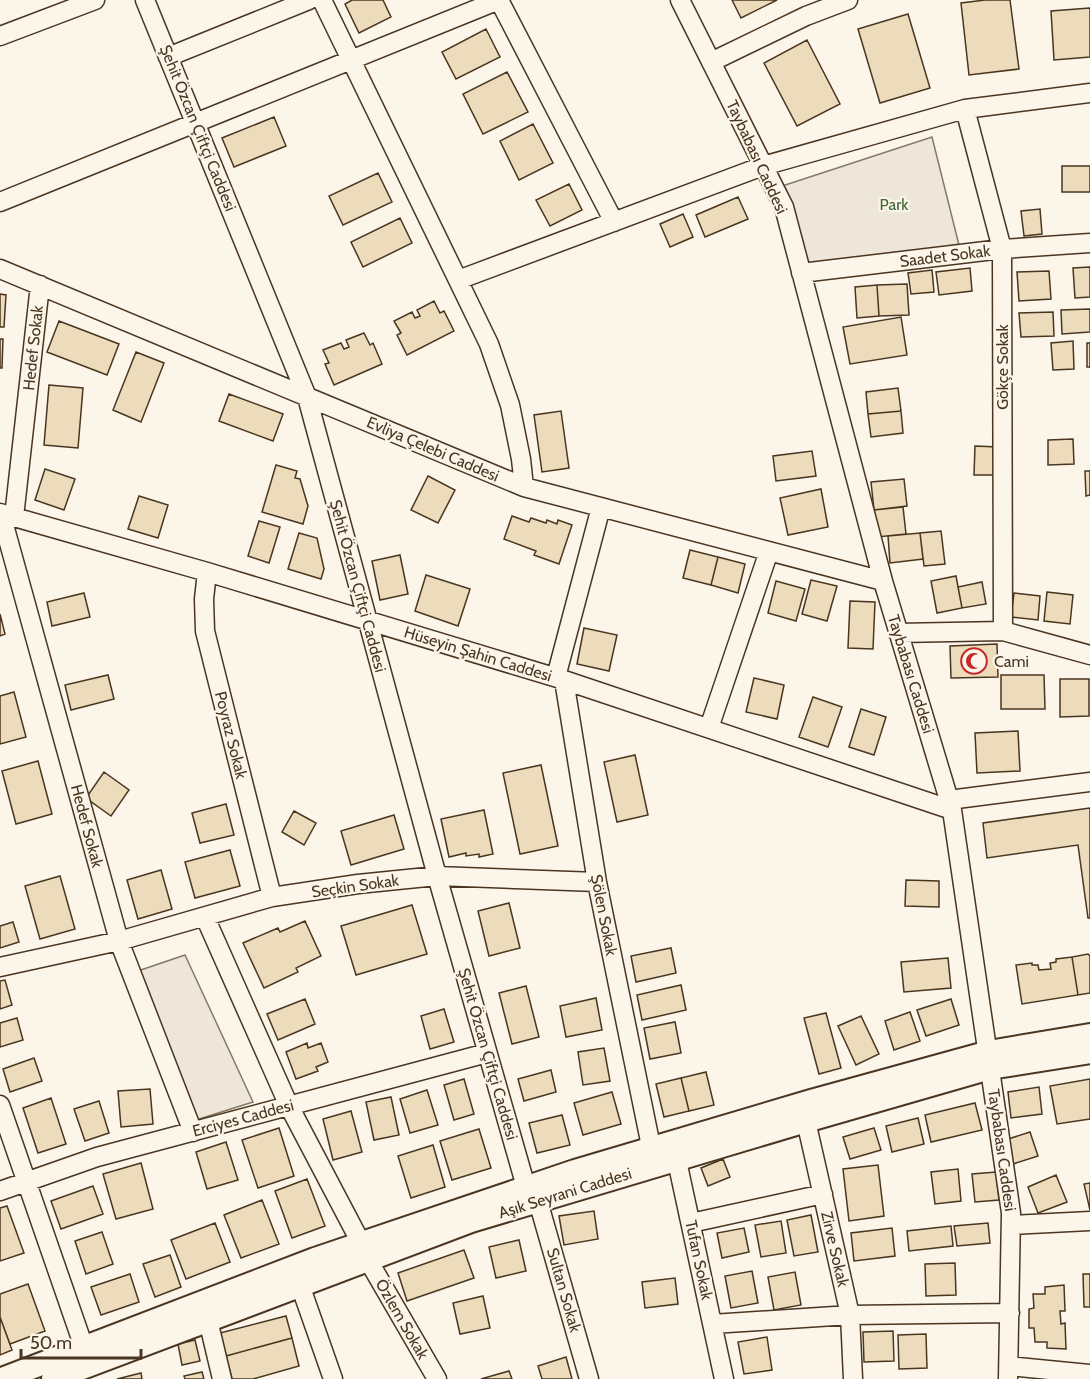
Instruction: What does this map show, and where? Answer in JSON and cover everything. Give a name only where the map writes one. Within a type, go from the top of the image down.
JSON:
[{"type":"main road","points":[[675,1150],[990,1060],[1090,1035]]},
{"type":"main road","name":"Aşık Seyrani Caddesi","points":[[73,1366],[208,1320],[300,1285],[365,1251],[471,1221],[532,1194],[675,1150],[806,1120],[990,1060],[1090,1052]]},
{"type":"main road","points":[[2,1379],[73,1366],[315,1259],[365,1251]]},
{"type":"street","points":[[0,36],[95,0]]},
{"type":"street","name":"Şehit Özcan Çiftçi Caddesi","points":[[145,0],[307,397],[437,876],[487,1053],[532,1194]]},
{"type":"street","points":[[168,57],[309,0]]},
{"type":"street","points":[[322,0],[489,345],[501,375],[516,432],[524,487]]},
{"type":"street","points":[[0,202],[499,0],[614,222]]},
{"type":"street","name":"Taybabası Caddesi","points":[[680,0],[784,207],[883,581],[951,805],[1011,1212],[1009,1372]]},
{"type":"street","points":[[711,62],[820,4],[848,0]]},
{"type":"street","points":[[458,280],[763,166],[964,109],[1090,93]]},
{"type":"street","name":"Gökçe Sokak","points":[[964,109],[1002,249],[1003,631]]},
{"type":"street","name":"Saadet Sokak","points":[[801,273],[1002,249],[1090,243]]},
{"type":"street","name":"Evliya Çelebi Caddesi","points":[[0,269],[524,487],[883,581]]},
{"type":"street","name":"Hedef Sokak","points":[[40,285],[5,515],[119,940],[193,1132]]},
{"type":"street","points":[[560,679],[602,507]]},
{"type":"street","name":"Hüseyin Şahin Caddesi","points":[[5,515],[207,572],[560,679],[951,805]]},
{"type":"street","points":[[709,728],[769,551]]},
{"type":"street","name":"Poyraz Sokak","points":[[207,572],[204,599],[205,631],[272,897]]},
{"type":"street","points":[[898,633],[1003,631],[1090,655]]},
{"type":"street","name":"Şölen Sokak","points":[[560,679],[597,882],[653,1157]]},
{"type":"street","points":[[951,805],[1090,782]]},
{"type":"street","name":"Seçkin Sokak","points":[[0,967],[119,940],[272,897],[358,884],[437,876],[597,882]]},
{"type":"street","name":"Özlem Sokak","points":[[205,917],[290,1106],[365,1251],[437,1379]]},
{"type":"street","name":"Erciyes Caddesi","points":[[0,1191],[97,1157],[487,1053]]},
{"type":"street","points":[[0,1106],[26,1182],[73,1366]]},
{"type":"street","name":"Zirve Sokak","points":[[806,1120],[850,1315],[853,1379]]},
{"type":"street","name":"Tufan Sokak","points":[[675,1150],[724,1379]]},
{"type":"street","name":"Sultan Sokak","points":[[532,1194],[589,1379]]},
{"type":"street","points":[[691,1223],[823,1194]]},
{"type":"street","points":[[1011,1225],[1090,1221]]},
{"type":"street","points":[[300,1285],[333,1379]]},
{"type":"street","points":[[712,1324],[850,1315],[1010,1313]]},
{"type":"street","points":[[208,1320],[222,1379]]},
{"type":"street","points":[[1009,1372],[1090,1374]]},
{"type":"green space","name":"Park","points":[[932,137],[960,249],[802,266],[776,188]]},
{"type":"green space","points":[[185,955],[253,1102],[180,1125],[126,975]]},
{"type":"building","points":[[352,0],[383,0],[391,17],[359,33],[345,4]]},
{"type":"building","points":[[732,0],[777,0],[741,18]]},
{"type":"building","points":[[1010,0],[1019,69],[969,75],[961,3]]},
{"type":"building","points":[[1090,8],[1090,57],[1054,60],[1051,11]]},
{"type":"building","points":[[908,14],[930,88],[880,103],[858,29]]},
{"type":"building","points":[[486,29],[500,57],[456,79],[442,52]]},
{"type":"building","points":[[807,40],[840,104],[797,126],[764,63]]},
{"type":"building","points":[[507,72],[528,112],[483,134],[463,94]]},
{"type":"building","points":[[274,117],[286,146],[234,167],[222,138]]},
{"type":"building","points":[[533,124],[553,163],[519,180],[500,141]]},
{"type":"building","points":[[1062,166],[1090,166],[1090,192],[1062,192]]},
{"type":"building","points":[[378,173],[392,202],[343,225],[329,196]]},
{"type":"building","points":[[569,184],[582,210],[550,226],[536,200]]},
{"type":"building","points":[[738,197],[748,219],[705,237],[696,215]]},
{"type":"building","points":[[1040,209],[1042,234],[1024,236],[1021,211]]},
{"type":"building","points":[[683,214],[693,237],[670,247],[660,224]]},
{"type":"building","points":[[400,218],[412,243],[363,267],[351,242]]},
{"type":"building","points":[[1090,267],[1090,297],[1075,298],[1073,268]]},
{"type":"building","points":[[970,268],[972,291],[939,295],[936,272]]},
{"type":"building","points":[[932,270],[934,292],[911,294],[908,273]]},
{"type":"building","points":[[1049,271],[1051,299],[1019,301],[1017,272]]},
{"type":"building","points":[[907,284],[909,315],[879,316],[877,285]]},
{"type":"building","points":[[877,285],[879,316],[857,318],[855,287]]},
{"type":"building","points":[[0,294],[6,295],[4,327],[0,327]]},
{"type":"building","points":[[434,301],[440,313],[444,311],[454,331],[407,355],[397,335],[401,333],[394,321],[412,312],[415,318],[420,316],[417,310]]},
{"type":"building","points":[[1090,309],[1090,332],[1062,334],[1061,310]]},
{"type":"building","points":[[1053,312],[1054,336],[1021,337],[1019,313]]},
{"type":"building","points":[[901,317],[907,355],[850,364],[843,327]]},
{"type":"building","points":[[59,321],[119,344],[107,375],[47,352]]},
{"type":"building","points":[[364,333],[370,345],[373,343],[382,364],[334,385],[325,364],[329,363],[323,350],[341,343],[344,349],[349,347],[346,340]]},
{"type":"building","points":[[0,339],[3,339],[2,368],[0,368]]},
{"type":"building","points":[[1073,341],[1074,369],[1053,370],[1051,343]]},
{"type":"building","points":[[1087,343],[1090,343],[1090,367],[1087,367]]},
{"type":"building","points":[[136,352],[164,363],[141,422],[113,410]]},
{"type":"building","points":[[49,385],[83,388],[78,448],[44,445]]},
{"type":"building","points":[[898,388],[901,411],[868,414],[866,392]]},
{"type":"building","points":[[229,394],[283,414],[273,441],[219,421]]},
{"type":"building","points":[[561,411],[569,468],[542,472],[534,415]]},
{"type":"building","points":[[901,411],[903,433],[871,437],[868,414]]},
{"type":"building","points":[[1073,439],[1074,464],[1048,465],[1048,440]]},
{"type":"building","points":[[975,446],[998,447],[997,475],[974,475]]},
{"type":"building","points":[[812,451],[816,476],[776,481],[773,456]]},
{"type":"building","points":[[276,465],[297,471],[295,478],[300,479],[308,506],[303,524],[262,512]]},
{"type":"building","points":[[45,469],[75,479],[64,510],[35,500]]},
{"type":"building","points":[[1085,471],[1090,471],[1090,495],[1086,496]]},
{"type":"building","points":[[428,476],[455,490],[438,523],[411,510]]},
{"type":"building","points":[[904,479],[907,506],[874,510],[871,482]]},
{"type":"building","points":[[821,489],[828,527],[788,535],[780,498]]},
{"type":"building","points":[[139,496],[168,505],[158,538],[128,529]]},
{"type":"building","points":[[903,507],[906,534],[877,537],[874,510]]},
{"type":"building","points":[[512,516],[529,522],[531,518],[557,524],[558,520],[572,525],[559,564],[534,555],[536,551],[504,539]]},
{"type":"building","points":[[259,521],[280,527],[269,563],[248,556]]},
{"type":"building","points":[[941,531],[945,564],[924,566],[920,533]]},
{"type":"building","points":[[299,533],[317,538],[324,569],[321,579],[288,569]]},
{"type":"building","points":[[920,533],[923,559],[890,563],[888,536]]},
{"type":"building","points":[[690,550],[718,557],[711,585],[683,578]]},
{"type":"building","points":[[400,555],[408,594],[380,600],[372,561]]},
{"type":"building","points":[[718,557],[745,564],[738,593],[711,585]]},
{"type":"building","points":[[426,575],[470,589],[458,626],[415,611]]},
{"type":"building","points":[[956,576],[962,608],[937,613],[931,581]]},
{"type":"building","points":[[811,580],[837,586],[827,621],[802,614]]},
{"type":"building","points":[[776,581],[805,589],[796,621],[768,613]]},
{"type":"building","points":[[982,582],[986,604],[962,608],[958,587]]},
{"type":"building","points":[[1047,592],[1073,595],[1070,624],[1044,621]]},
{"type":"building","points":[[84,593],[90,617],[52,626],[47,602]]},
{"type":"building","points":[[1014,593],[1040,596],[1038,620],[1011,617]]},
{"type":"building","points":[[850,601],[875,602],[873,649],[848,648]]},
{"type":"building","points":[[0,614],[5,634],[0,636]]},
{"type":"building","points":[[584,628],[617,635],[609,671],[577,664]]},
{"type":"building","name":"Cami","points":[[997,644],[998,677],[951,678],[950,646]]},
{"type":"building","points":[[108,675],[114,699],[71,710],[65,685]]},
{"type":"building","points":[[1001,675],[1044,675],[1045,709],[1001,709]]},
{"type":"building","points":[[754,678],[784,685],[777,719],[746,712]]},
{"type":"building","points":[[1060,679],[1089,679],[1089,716],[1060,717]]},
{"type":"building","points":[[14,692],[26,737],[0,744],[0,696]]},
{"type":"building","points":[[813,697],[842,707],[828,747],[799,737]]},
{"type":"building","points":[[861,709],[886,717],[874,755],[849,747]]},
{"type":"building","points":[[1018,731],[1020,771],[977,773],[975,733]]},
{"type":"building","points":[[635,755],[648,815],[617,822],[604,762]]},
{"type":"building","points":[[38,761],[52,814],[16,824],[2,771]]},
{"type":"building","points":[[541,765],[558,846],[520,854],[503,773]]},
{"type":"building","points":[[104,772],[129,790],[111,816],[86,798]]},
{"type":"building","points":[[226,804],[234,835],[200,843],[192,813]]},
{"type":"building","points":[[1090,808],[1090,918],[1088,918],[1078,845],[987,858],[983,823]]},
{"type":"building","points":[[484,810],[493,854],[479,857],[479,854],[466,856],[466,853],[449,857],[441,819]]},
{"type":"building","points":[[294,811],[316,823],[304,845],[282,832]]},
{"type":"building","points":[[394,815],[404,849],[351,865],[341,831]]},
{"type":"building","points":[[230,850],[240,886],[195,898],[185,862]]},
{"type":"building","points":[[161,870],[172,909],[138,919],[127,880]]},
{"type":"building","points":[[60,876],[75,929],[40,939],[25,886]]},
{"type":"building","points":[[906,880],[939,881],[939,907],[905,906]]},
{"type":"building","points":[[509,903],[520,948],[489,956],[478,911]]},
{"type":"building","points":[[412,905],[427,954],[356,975],[341,926]]},
{"type":"building","points":[[305,921],[321,956],[296,968],[298,972],[264,988],[243,943],[278,928],[280,932]]},
{"type":"building","points":[[13,922],[19,942],[0,948],[0,926]]},
{"type":"building","points":[[671,948],[676,973],[636,982],[631,956]]},
{"type":"building","points":[[1088,954],[1090,956],[1090,993],[1078,995],[1072,957]]},
{"type":"building","points":[[1072,957],[1078,995],[1022,1004],[1016,965],[1032,963],[1032,965],[1038,965],[1039,970],[1051,969],[1050,963],[1056,962],[1056,959]]},
{"type":"building","points":[[948,958],[951,988],[904,992],[901,962]]},
{"type":"building","points":[[5,980],[12,1005],[0,1009],[0,981]]},
{"type":"building","points":[[681,985],[686,1010],[642,1020],[637,995]]},
{"type":"building","points":[[526,986],[539,1037],[512,1044],[499,993]]},
{"type":"building","points":[[596,998],[602,1030],[566,1037],[560,1006]]},
{"type":"building","points":[[305,999],[315,1024],[278,1040],[267,1014]]},
{"type":"building","points":[[951,999],[959,1025],[926,1036],[917,1010]]},
{"type":"building","points":[[444,1009],[454,1042],[430,1049],[421,1016]]},
{"type":"building","points":[[910,1012],[920,1041],[894,1050],[885,1021]]},
{"type":"building","points":[[826,1013],[841,1068],[819,1074],[804,1018]]},
{"type":"building","points":[[861,1016],[879,1054],[856,1065],[838,1026]]},
{"type":"building","points":[[17,1018],[23,1040],[0,1047],[0,1023]]},
{"type":"building","points":[[675,1022],[681,1053],[650,1059],[644,1028]]},
{"type":"building","points":[[307,1043],[308,1048],[321,1043],[328,1062],[316,1067],[318,1071],[296,1079],[286,1052]]},
{"type":"building","points":[[604,1048],[610,1081],[583,1085],[578,1052]]},
{"type":"building","points":[[34,1058],[42,1081],[10,1092],[3,1069]]},
{"type":"building","points":[[551,1070],[556,1092],[524,1101],[518,1079]]},
{"type":"building","points":[[706,1072],[714,1105],[689,1111],[681,1078]]},
{"type":"building","points":[[681,1078],[689,1111],[664,1117],[656,1084]]},
{"type":"building","points":[[464,1079],[474,1114],[454,1120],[444,1085]]},
{"type":"building","points":[[1090,1079],[1090,1119],[1057,1124],[1050,1086]]},
{"type":"building","points":[[1039,1087],[1042,1114],[1011,1118],[1008,1092]]},
{"type":"building","points":[[150,1089],[153,1124],[121,1127],[118,1091]]},
{"type":"building","points":[[427,1090],[438,1125],[410,1133],[400,1099]]},
{"type":"building","points":[[612,1092],[621,1124],[583,1135],[574,1103]]},
{"type":"building","points":[[391,1097],[399,1135],[374,1140],[366,1102]]},
{"type":"building","points":[[51,1098],[66,1144],[38,1153],[23,1108]]},
{"type":"building","points":[[99,1101],[109,1133],[85,1141],[74,1109]]},
{"type":"building","points":[[975,1103],[982,1130],[931,1142],[925,1115]]},
{"type":"building","points":[[351,1111],[362,1152],[333,1160],[323,1119]]},
{"type":"building","points":[[562,1115],[570,1145],[537,1153],[529,1123]]},
{"type":"building","points":[[918,1118],[924,1144],[892,1152],[886,1126]]},
{"type":"building","points":[[279,1128],[294,1176],[258,1188],[242,1140]]},
{"type":"building","points":[[874,1128],[881,1150],[850,1159],[843,1137]]},
{"type":"building","points":[[479,1129],[491,1168],[452,1180],[440,1141]]},
{"type":"building","points":[[1030,1132],[1038,1156],[1013,1164],[1005,1140]]},
{"type":"building","points":[[226,1142],[238,1180],[207,1189],[196,1152]]},
{"type":"building","points":[[433,1145],[445,1187],[411,1198],[398,1156]]},
{"type":"building","points":[[723,1159],[730,1177],[708,1186],[701,1168]]},
{"type":"building","points":[[141,1163],[153,1209],[116,1219],[103,1174]]},
{"type":"building","points":[[878,1165],[884,1216],[849,1221],[843,1169]]},
{"type":"building","points":[[958,1169],[961,1201],[935,1204],[931,1172]]},
{"type":"building","points":[[996,1172],[999,1200],[975,1202],[972,1174]]},
{"type":"building","points":[[1056,1175],[1067,1202],[1038,1213],[1028,1187]]},
{"type":"building","points":[[307,1179],[325,1226],[292,1238],[275,1191]]},
{"type":"building","points":[[1090,1183],[1090,1210],[1084,1184]]},
{"type":"building","points":[[93,1186],[103,1214],[61,1229],[51,1201]]},
{"type":"building","points":[[262,1200],[279,1244],[241,1258],[224,1215]]},
{"type":"building","points":[[7,1206],[24,1253],[0,1261],[0,1208]]},
{"type":"building","points":[[594,1211],[598,1239],[564,1245],[559,1216]]},
{"type":"building","points":[[811,1215],[818,1252],[794,1256],[787,1220]]},
{"type":"building","points":[[781,1221],[786,1253],[761,1257],[755,1225]]},
{"type":"building","points":[[215,1223],[230,1262],[186,1279],[171,1240]]},
{"type":"building","points":[[988,1223],[990,1243],[957,1246],[954,1226]]},
{"type":"building","points":[[951,1226],[953,1246],[909,1251],[907,1231]]},
{"type":"building","points":[[744,1228],[749,1252],[722,1258],[717,1233]]},
{"type":"building","points":[[892,1228],[895,1256],[854,1261],[851,1233]]},
{"type":"building","points":[[102,1232],[113,1264],[86,1274],[75,1241]]},
{"type":"building","points":[[519,1240],[526,1271],[496,1278],[489,1247]]},
{"type":"building","points":[[464,1250],[474,1278],[407,1301],[398,1273]]},
{"type":"building","points":[[170,1255],[181,1287],[155,1297],[143,1264]]},
{"type":"building","points":[[955,1263],[956,1295],[926,1296],[925,1264]]},
{"type":"building","points":[[752,1271],[758,1303],[731,1308],[725,1276]]},
{"type":"building","points":[[795,1272],[801,1305],[774,1310],[768,1277]]},
{"type":"building","points":[[130,1274],[139,1302],[101,1315],[91,1287]]},
{"type":"building","points":[[1083,1274],[1090,1274],[1090,1307],[1084,1307]]},
{"type":"building","points":[[675,1278],[678,1304],[645,1308],[642,1282]]},
{"type":"building","points":[[28,1284],[45,1331],[10,1344],[0,1317],[0,1294]]},
{"type":"building","points":[[1064,1285],[1065,1311],[1060,1311],[1061,1324],[1065,1323],[1066,1349],[1047,1348],[1047,1342],[1035,1342],[1034,1328],[1029,1328],[1029,1309],[1034,1308],[1033,1294],[1045,1294],[1045,1287]]},
{"type":"building","points":[[483,1296],[490,1328],[460,1334],[453,1303]]},
{"type":"building","points":[[286,1316],[292,1338],[226,1356],[220,1333]]},
{"type":"building","points":[[0,1317],[12,1350],[0,1355]]},
{"type":"building","points":[[893,1331],[894,1361],[864,1362],[863,1332]]},
{"type":"building","points":[[926,1334],[927,1368],[899,1369],[898,1335]]},
{"type":"building","points":[[767,1337],[772,1370],[744,1374],[738,1342]]},
{"type":"building","points":[[292,1338],[299,1366],[253,1379],[232,1379],[226,1356]]},
{"type":"building","points":[[195,1340],[200,1361],[182,1365],[178,1344]]},
{"type":"building","points":[[566,1357],[572,1379],[542,1379],[538,1366]]},
{"type":"building","points":[[509,1371],[512,1379],[481,1379]]},
{"type":"building","points":[[202,1372],[204,1379],[185,1379],[184,1376]]},
{"type":"building","points":[[141,1373],[142,1379],[117,1379]]},
{"type":"place","name":"Cami","points":[[974,661]]}]
